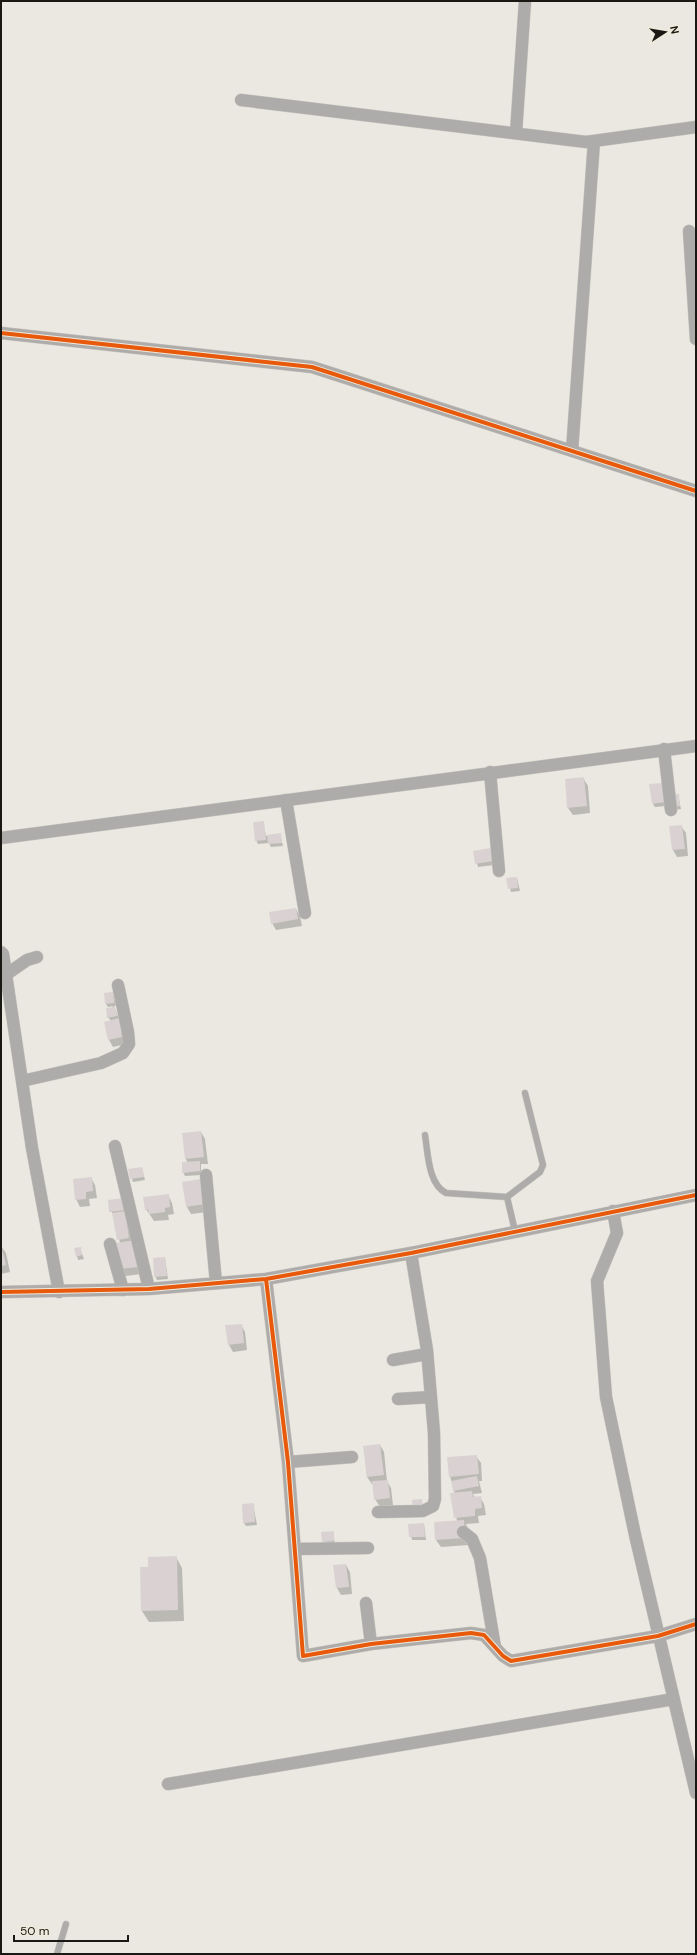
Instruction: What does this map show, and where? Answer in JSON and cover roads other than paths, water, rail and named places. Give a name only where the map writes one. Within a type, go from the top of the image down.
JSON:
[{"type":"street","points":[[516,133],[525,1]]},
{"type":"street","points":[[241,100],[586,142],[696,127]]},
{"type":"street","points":[[572,451],[594,141]]},
{"type":"street","points":[[689,232],[696,339]]},
{"type":"street","points":[[1,333],[312,367],[696,491]]},
{"type":"street","points":[[1,838],[490,772],[696,746]]},
{"type":"street","points":[[664,749],[671,810]]},
{"type":"street","points":[[490,772],[499,871]]},
{"type":"street","points":[[286,800],[305,913]]},
{"type":"street","points":[[1,952],[3,954],[7,974],[32,1148],[58,1292]]},
{"type":"street","points":[[7,974],[27,960],[36,957]]},
{"type":"street","points":[[22,1081],[101,1063],[123,1053],[129,1044],[128,1032],[118,985]]},
{"type":"street","points":[[115,1146],[150,1289]]},
{"type":"street","points":[[206,1175],[216,1283]]},
{"type":"street","points":[[1,1292],[150,1289],[266,1279],[410,1253],[696,1194]]},
{"type":"street","points":[[613,1211],[617,1233],[597,1281],[606,1397],[658,1636],[696,1794]]},
{"type":"street","points":[[110,1244],[124,1290]]},
{"type":"street","points":[[378,1512],[423,1511],[433,1506],[435,1499],[434,1433],[427,1354],[410,1253]]},
{"type":"street","points":[[266,1279],[288,1462],[303,1656],[371,1644],[472,1633],[484,1635],[511,1662],[658,1636],[696,1624]]},
{"type":"street","points":[[393,1360],[427,1354]]},
{"type":"street","points":[[398,1399],[431,1397]]},
{"type":"street","points":[[288,1462],[352,1457]]},
{"type":"street","points":[[463,1532],[472,1539],[480,1558],[495,1647]]},
{"type":"street","points":[[295,1549],[368,1548]]},
{"type":"street","points":[[366,1603],[371,1644]]},
{"type":"street","points":[[168,1784],[674,1699]]},
{"type":"lane","points":[[424,1135],[434,1183],[439,1190],[446,1193],[507,1197],[540,1172],[543,1165],[525,1093]]},
{"type":"lane","points":[[507,1197],[515,1232]]},
{"type":"lane","points":[[57,1954],[66,1924]]}]
